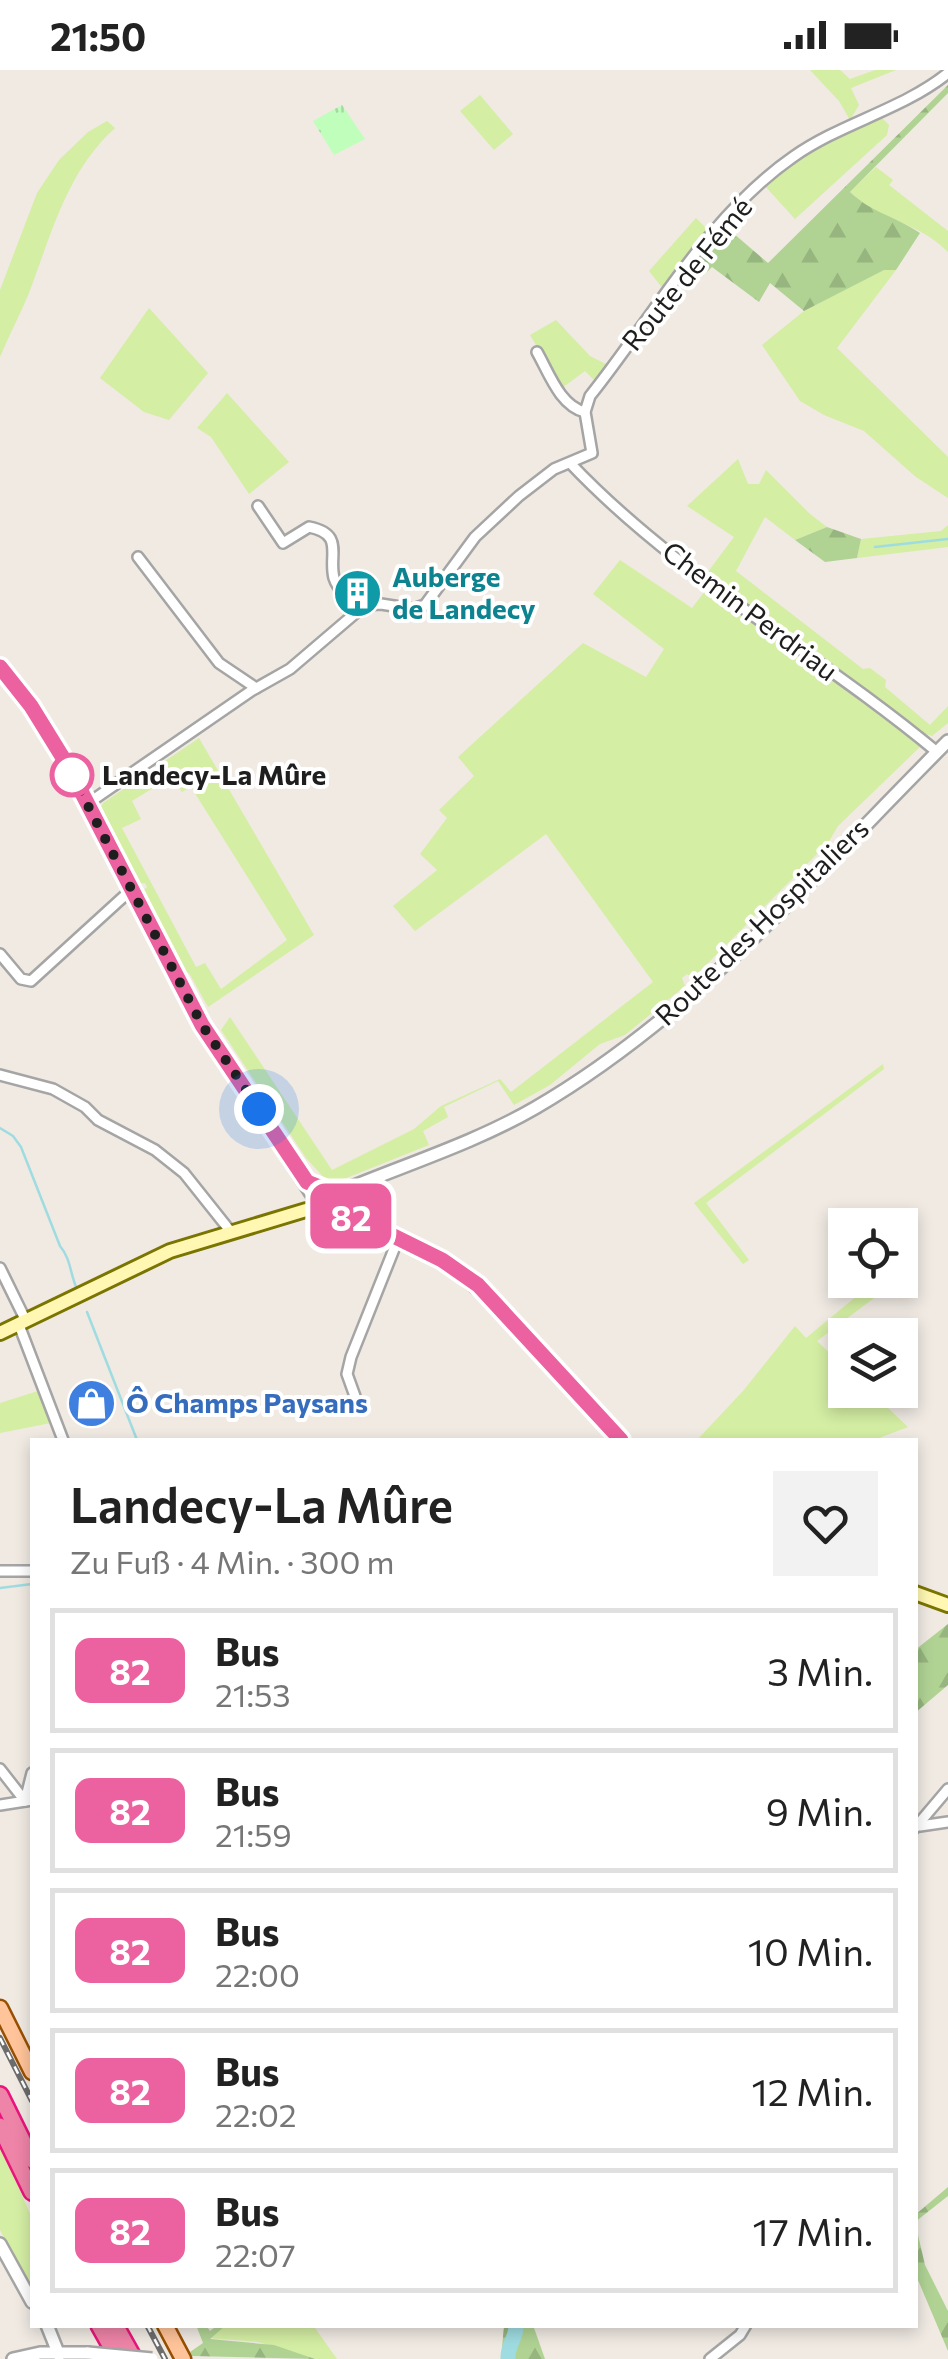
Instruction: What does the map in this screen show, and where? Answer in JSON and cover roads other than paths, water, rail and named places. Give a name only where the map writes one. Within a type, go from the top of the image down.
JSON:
[{"type":"highway","points":[[0,2095],[30,2156]]},
{"type":"highway","points":[[0,2126],[30,2188]]},
{"type":"highway","points":[[101,2328],[118,2359]]},
{"type":"highway","points":[[117,2328],[134,2359]]},
{"type":"main road","points":[[0,1333],[170,1251],[329,1202],[442,1260],[478,1285],[619,1438]]},
{"type":"main road","points":[[918,1594],[948,1605]]},
{"type":"main road","points":[[0,2008],[30,2068]]},
{"type":"main road","points":[[167,2328],[183,2359]]},
{"type":"street","name":"Route de Fémé","points":[[570,463],[593,451],[585,412],[590,396],[700,251],[768,177],[804,150],[919,93],[948,73]]},
{"type":"street","points":[[537,352],[565,401],[574,410],[585,412]]},
{"type":"street","points":[[87,804],[309,655],[357,611],[369,604],[413,609],[425,605],[482,529],[541,478],[570,463]]},
{"type":"street","name":"Chemin Perdriau","points":[[570,463],[694,570],[937,752]]},
{"type":"street","points":[[258,506],[283,543],[308,527],[330,538],[334,547],[334,580],[357,611]]},
{"type":"street","points":[[138,558],[218,664],[256,688]]},
{"type":"street","points":[[0,667],[45,727],[202,1025],[307,1182],[329,1202]]},
{"type":"street","name":"Route des Hospitaliers","points":[[329,1202],[511,1121],[635,1042],[707,981],[948,741]]},
{"type":"street","points":[[0,954],[22,979],[31,980],[132,889]]},
{"type":"street","points":[[0,1074],[52,1089],[85,1107],[98,1120],[156,1150],[184,1174],[231,1232]]},
{"type":"street","points":[[356,1398],[347,1374],[350,1357],[398,1239]]},
{"type":"street","points":[[0,1268],[62,1438]]},
{"type":"street","points":[[0,1571],[30,1571]]},
{"type":"street","points":[[0,1769],[29,1800]]},
{"type":"street","points":[[918,1826],[948,1789]]},
{"type":"street","points":[[0,1804],[29,1800]]},
{"type":"street","points":[[918,1828],[948,1822]]},
{"type":"street","points":[[0,2244],[30,2298]]},
{"type":"street","points":[[47,2328],[60,2356]]},
{"type":"street","points":[[710,2359],[740,2336],[744,2328]]},
{"type":"street","points":[[13,2359],[81,2355],[152,2359]]},
{"type":"waterway","points":[[875,547],[948,539]]},
{"type":"waterway","points":[[0,1128],[21,1147],[77,1289]]},
{"type":"waterway","points":[[87,1312],[136,1438]]},
{"type":"waterway","points":[[0,1588],[30,1584]]},
{"type":"waterway","points":[[508,2359],[516,2328]]},
{"type":"railway","points":[[0,2038],[30,2097]]},
{"type":"railway","points":[[149,2328],[165,2359]]},
{"type":"place","name":"Auberge de Landecy","points":[[357,593]]},
{"type":"place","name":"Landecy-La Mûre","points":[[72,775]]},
{"type":"place","name":"Ô Champs Paysans","points":[[91,1403]]}]
